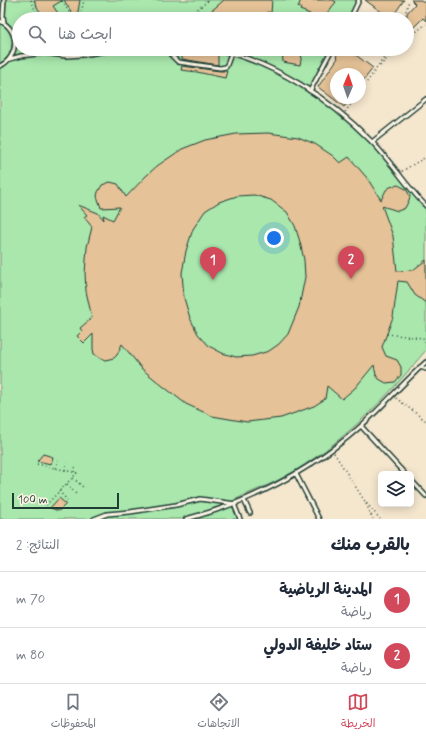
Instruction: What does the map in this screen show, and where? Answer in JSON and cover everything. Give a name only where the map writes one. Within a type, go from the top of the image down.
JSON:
[{"type":"lane","points":[[4,0],[4,23]]},
{"type":"lane","points":[[353,12],[359,0]]},
{"type":"lane","points":[[0,21],[4,23],[12,32]]},
{"type":"lane","points":[[10,59],[12,54]]},
{"type":"lane","points":[[0,66],[10,59],[21,56]]},
{"type":"lane","points":[[172,56],[174,60],[178,62],[220,68],[226,67],[230,56]]},
{"type":"lane","points":[[240,56],[258,62],[282,74],[310,91],[343,115],[372,142],[426,206]]},
{"type":"lane","points":[[310,91],[328,56]]},
{"type":"lane","points":[[372,142],[426,99]]},
{"type":"lane","points":[[186,519],[235,504],[296,474],[332,450],[361,426],[426,362]]},
{"type":"lane","points":[[420,367],[426,369]]},
{"type":"lane","points":[[361,426],[402,471]]},
{"type":"lane","points":[[296,474],[319,519]]},
{"type":"lane","points":[[414,483],[426,496]]},
{"type":"lane","points":[[94,519],[107,514],[176,505],[200,499],[235,504]]},
{"type":"lane","points":[[244,500],[250,513]]},
{"type":"lane","points":[[235,504],[240,519]]},
{"type":"path","points":[[31,0],[36,12]]},
{"type":"path","points":[[82,12],[84,0]]},
{"type":"path","points":[[194,12],[209,0]]},
{"type":"path","points":[[406,12],[409,0]]},
{"type":"path","points":[[62,1],[69,12]]},
{"type":"path","points":[[414,33],[426,24]]},
{"type":"path","points":[[366,84],[386,56]]},
{"type":"path","points":[[378,68],[389,56]]},
{"type":"path","points":[[343,115],[351,104]]},
{"type":"path","points":[[398,173],[426,157]]},
{"type":"path","points":[[387,334],[423,338],[426,344]]},
{"type":"path","points":[[393,396],[426,421]]},
{"type":"path","points":[[332,450],[364,500],[373,519]]},
{"type":"path","points":[[56,468],[58,460]]},
{"type":"path","points":[[65,470],[67,462]]},
{"type":"path","points":[[37,464],[74,472]]},
{"type":"path","points":[[46,505],[77,473],[74,472],[76,465]]},
{"type":"path","points":[[72,478],[82,487]]},
{"type":"path","points":[[67,484],[76,494]]},
{"type":"path","points":[[60,492],[68,501]]},
{"type":"path","points":[[364,500],[380,519]]},
{"type":"green space","points":[[0,0],[361,0],[355,12],[12,12],[12,56],[330,56],[308,91],[362,132],[413,192],[426,210],[426,350],[378,404],[324,451],[305,465],[284,477],[234,500],[242,519],[0,519]]},
{"type":"building","points":[[34,0],[63,0],[53,6],[57,12],[41,12]]},
{"type":"building","points":[[64,0],[80,0],[78,12],[71,12]]},
{"type":"building","points":[[224,0],[272,0],[271,12],[210,12]]},
{"type":"building","points":[[301,0],[333,0],[336,2],[328,12],[305,12],[300,10],[301,8],[298,7]]},
{"type":"building","points":[[365,0],[404,0],[396,12],[381,12]]},
{"type":"building","points":[[411,0],[421,0],[426,4],[426,21],[423,18],[414,27],[414,12],[408,12],[415,4]]},
{"type":"building","points":[[182,56],[218,56],[218,65],[182,59]]},
{"type":"building","points":[[283,56],[302,56],[300,65],[283,62]]},
{"type":"building","points":[[336,56],[357,56],[373,68],[366,77],[366,68],[331,68],[338,58]]},
{"type":"building","points":[[182,66],[227,71],[225,78],[181,70]]},
{"type":"building","points":[[330,70],[330,96],[318,87]]},
{"type":"building","points":[[268,133],[298,137],[315,144],[333,156],[340,163],[349,157],[367,178],[381,200],[386,190],[390,187],[398,185],[406,189],[410,196],[405,208],[398,211],[382,206],[393,236],[397,271],[413,270],[426,260],[426,303],[415,295],[407,282],[398,281],[393,317],[382,347],[386,356],[397,360],[401,367],[401,375],[395,382],[386,383],[379,379],[376,375],[374,365],[355,388],[342,399],[327,386],[325,399],[314,406],[281,418],[247,422],[212,416],[186,404],[142,369],[122,344],[114,358],[105,360],[94,354],[93,334],[84,343],[77,336],[82,331],[80,328],[92,318],[86,291],[85,273],[87,247],[92,227],[84,217],[87,215],[78,205],[98,213],[104,220],[103,215],[113,220],[120,207],[101,208],[97,196],[102,185],[110,182],[118,184],[126,197],[157,166],[182,149],[205,140],[236,134]],"holes":[[[254,195],[271,200],[287,212],[295,226],[300,242],[304,260],[305,277],[299,307],[288,334],[279,344],[269,351],[252,356],[236,357],[222,353],[209,346],[198,334],[190,318],[184,298],[182,273],[186,251],[193,229],[205,211],[219,202],[237,196]]]},
{"type":"building","points":[[43,454],[53,457],[51,464],[37,461]]},
{"type":"building","points":[[59,498],[66,504],[59,511],[50,508]]},
{"type":"place","name":"ستاد خليفة الدولي","points":[[351,279]]},
{"type":"place","name":"المدينة الرياضية","points":[[213,280]]}]
